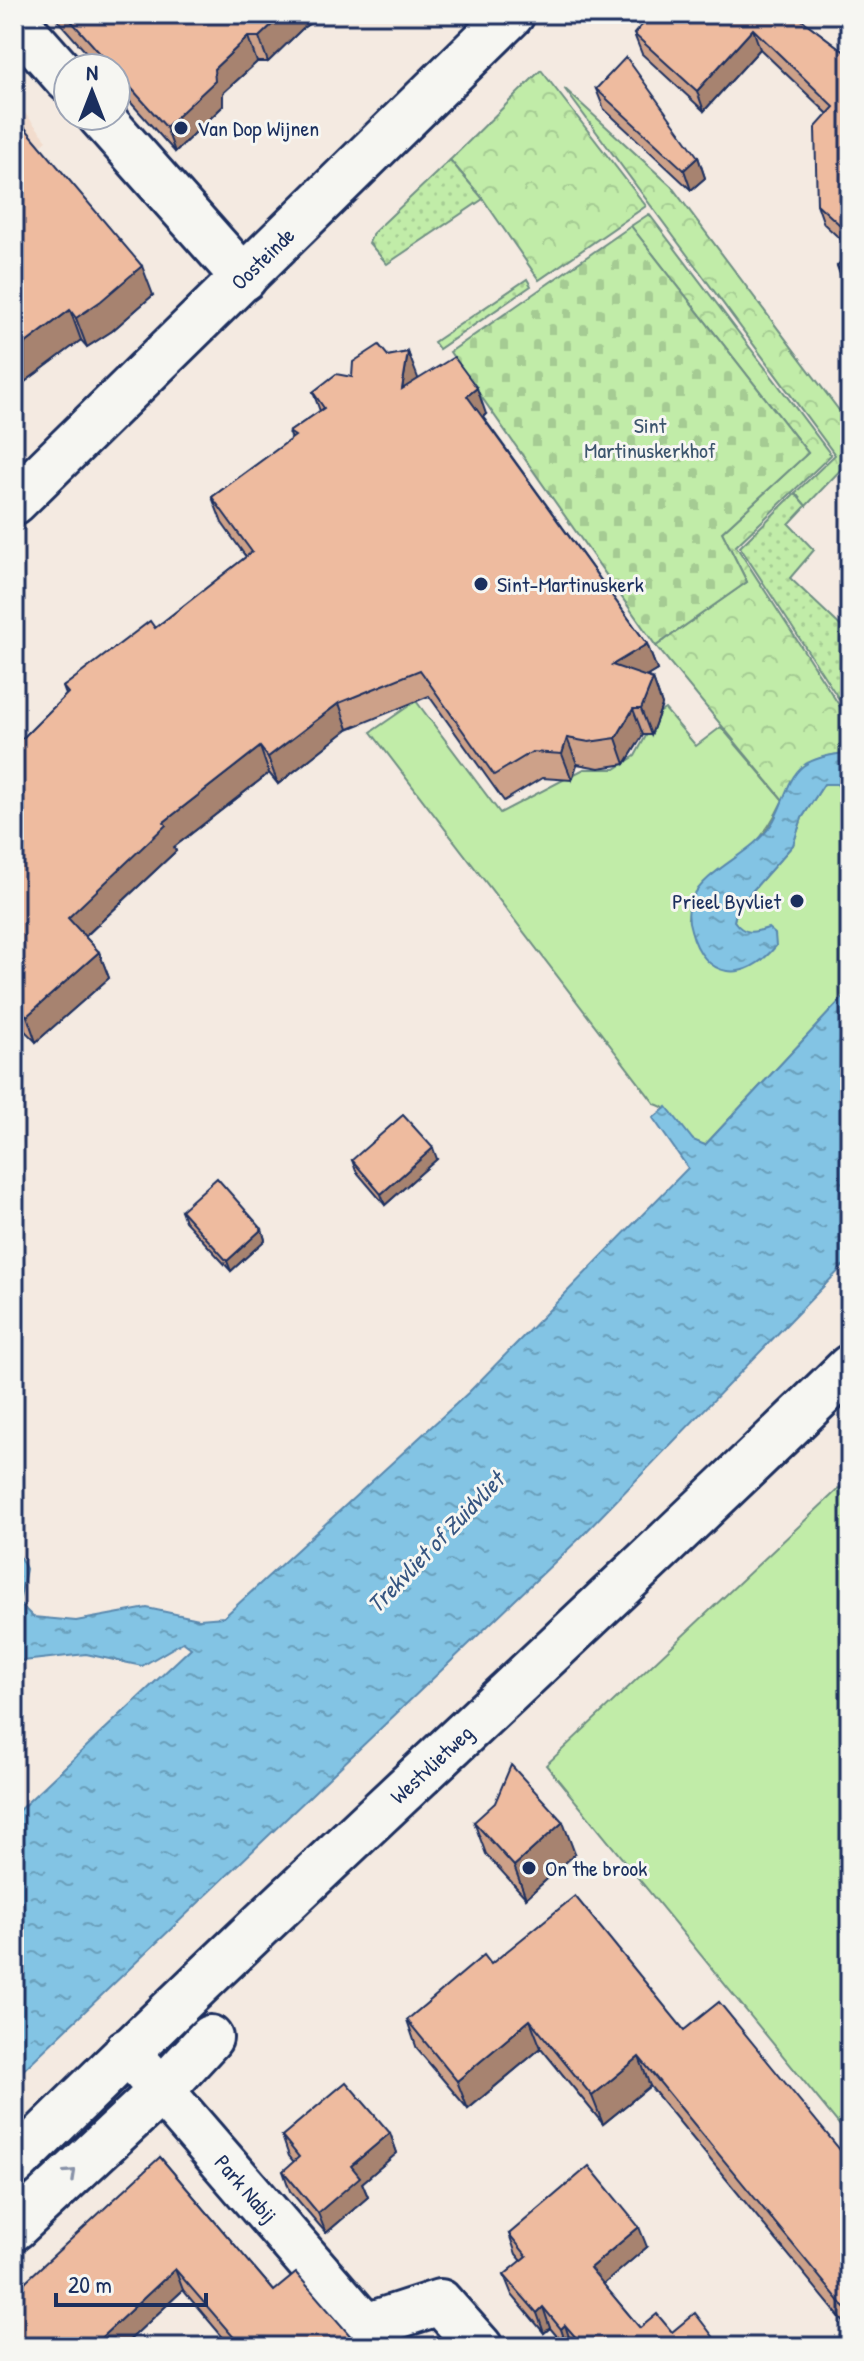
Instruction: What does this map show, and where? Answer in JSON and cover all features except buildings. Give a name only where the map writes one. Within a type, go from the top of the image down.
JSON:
[{"type":"street","name":"Oosteinde","points":[[14,502],[512,14]]},
{"type":"street","points":[[14,19],[52,62]]},
{"type":"street","points":[[114,132],[244,278]]},
{"type":"street","name":"Westvlietweg","points":[[14,2164],[127,2051],[674,1539],[850,1367]]},
{"type":"street","points":[[14,2228],[162,2090],[210,2038]]},
{"type":"street","name":"Park Nabij","points":[[127,2051],[374,2336],[440,2302],[480,2347]]},
{"type":"shaded area","points":[[14,100],[47,140],[14,168]]},
{"type":"green space","points":[[541,70],[646,206],[539,280],[483,199],[450,160]]},
{"type":"green space","points":[[564,88],[671,186],[850,425],[850,460],[806,506],[795,493],[835,455]]},
{"type":"green space","points":[[450,160],[483,199],[387,264],[369,243],[373,233]]},
{"type":"green space","points":[[649,214],[831,455],[736,546],[850,722],[850,752],[808,764],[796,777],[783,800],[656,646],[747,582],[722,532],[808,453],[631,226]]},
{"type":"green space","name":"Sint Martinuskerkhof","points":[[631,226],[808,453],[722,532],[747,582],[656,646],[450,352]]},
{"type":"green space","points":[[527,279],[531,286],[439,349],[434,342]]},
{"type":"green space","points":[[795,493],[806,506],[789,524],[814,550],[790,578],[850,635],[850,716],[740,547]]},
{"type":"green space","points":[[416,701],[500,813],[584,769],[615,769],[635,756],[647,734],[647,721],[665,709],[696,746],[721,727],[783,800],[754,845],[704,887],[688,918],[740,930],[734,921],[737,908],[793,845],[802,818],[824,784],[837,784],[850,802],[850,990],[705,1145],[691,1138],[669,1112],[655,1104],[371,732]]},
{"type":"green space","points":[[850,1478],[850,2138],[546,1765]]},
{"type":"water","points":[[850,752],[850,802],[837,784],[824,784],[802,818],[793,845],[737,908],[734,921],[741,929],[749,932],[768,928],[775,934],[776,946],[751,967],[727,971],[715,967],[697,947],[688,915],[691,900],[707,879],[762,836],[775,818],[793,778],[803,766],[820,758]]},
{"type":"water","name":"Trekvliet of Zuidvliet","points":[[850,990],[850,1259],[583,1535],[14,2079],[14,1815],[191,1648],[183,1642],[142,1666],[86,1654],[23,1661],[14,1655],[14,1545],[26,1569],[19,1603],[33,1617],[76,1621],[147,1608],[199,1619],[224,1617],[468,1393],[688,1168],[653,1118],[667,1107],[693,1140],[705,1145]]},
{"type":"place","name":"Van Dop Wijnen","points":[[181,128]]},
{"type":"place","name":"Sint-Martinuskerk","points":[[481,584]]},
{"type":"place","name":"Prieel Byvliet","points":[[797,901]]},
{"type":"place","name":"On the brook","points":[[529,1868]]}]
